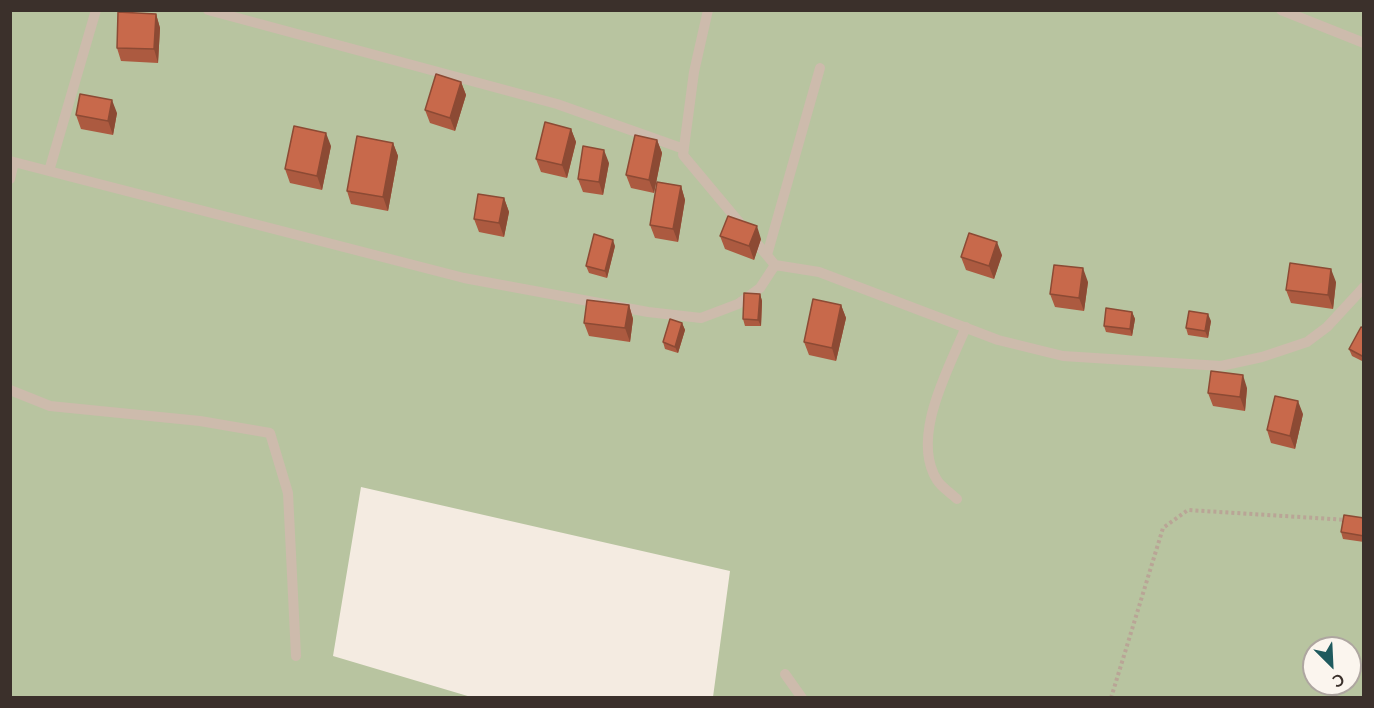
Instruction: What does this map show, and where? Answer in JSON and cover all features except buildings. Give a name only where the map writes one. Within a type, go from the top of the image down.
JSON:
[{"type":"lane","points":[[49,171],[96,10]]},
{"type":"lane","points":[[208,10],[557,104],[684,149]]},
{"type":"lane","points":[[708,10],[694,72],[683,154],[775,265],[819,272],[854,283],[998,340],[1063,356],[1221,366],[1262,357],[1307,342],[1327,327],[1364,287]]},
{"type":"lane","points":[[1281,10],[1364,43]]},
{"type":"lane","points":[[767,255],[820,68]]},
{"type":"lane","points":[[10,179],[12,161],[464,278],[648,312],[701,318],[738,304],[760,288],[775,265]]},
{"type":"lane","points":[[957,499],[937,480],[927,449],[929,425],[966,327]]},
{"type":"lane","points":[[10,390],[50,406],[200,421],[270,433],[288,493],[296,656]]},
{"type":"lane","points":[[785,674],[802,698]]},
{"type":"path","points":[[1111,698],[1163,528],[1188,510],[1325,516],[1354,520]]},
{"type":"green space","points":[[10,11],[1363,11],[1363,697],[713,697],[730,571],[361,487],[333,656],[471,697],[11,697]]}]
